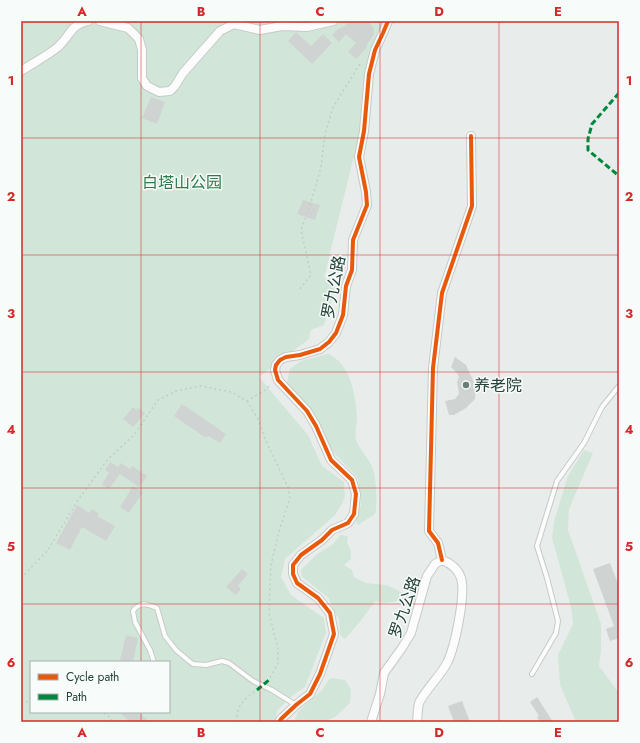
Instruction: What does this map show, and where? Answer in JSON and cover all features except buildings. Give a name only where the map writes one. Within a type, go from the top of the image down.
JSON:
[{"type":"street","points":[[21,71],[58,47],[67,37],[72,28],[88,21]]},
{"type":"street","points":[[100,21],[128,28],[139,39],[142,50],[142,78],[147,86],[159,92],[170,91],[175,86],[182,73],[220,31],[234,24],[260,30],[282,26],[307,27],[333,21]]},
{"type":"street","name":"罗九公路","points":[[275,370],[276,364],[286,357],[300,355],[320,349],[336,333],[343,315],[346,286],[352,270],[353,240],[366,205],[366,192],[359,158],[364,130],[369,74],[375,50],[388,21]]},
{"type":"street","points":[[417,722],[420,702],[447,662],[454,640],[463,589],[461,577],[450,563],[442,560],[438,543],[429,531],[433,368],[442,293],[472,206],[471,136]]},
{"type":"street","points":[[275,370],[278,380],[307,411],[316,426],[331,460],[352,480],[356,494],[354,514],[348,523],[332,530],[322,540],[301,555],[293,566],[293,574],[297,582],[318,598],[330,613],[334,634],[320,674],[310,694],[296,705],[279,722]]},
{"type":"street","name":"罗九公路","points":[[371,722],[380,694],[384,673],[411,633],[427,576],[435,564],[442,560]]},
{"type":"lane","points":[[532,674],[556,633],[558,621],[537,546],[541,532],[557,481],[584,443],[602,407],[619,386]]},
{"type":"lane","points":[[154,661],[150,650],[138,630],[133,616],[133,611],[137,606],[142,604],[157,608],[165,636],[176,650],[189,661],[194,664],[206,665],[222,661],[229,663],[253,682],[272,690],[296,705]]},
{"type":"path","points":[[300,289],[311,275],[301,230],[321,167],[325,134],[333,107],[360,64]]},
{"type":"path","points":[[246,401],[267,389],[272,380],[272,370],[275,370]]},
{"type":"path","points":[[21,578],[48,550],[78,500],[108,459],[134,435],[158,400],[176,391],[200,386],[231,392],[246,401],[258,420],[265,439],[288,487],[290,498],[279,531],[271,565],[269,613],[278,648],[278,663],[269,680]]},
{"type":"path","points":[[237,722],[237,710],[240,704],[257,690]]},
{"type":"path","points":[[103,713],[107,714],[113,722]]},
{"type":"green space","name":"白塔山公园","points":[[21,21],[387,21],[324,278],[333,275],[335,288],[324,325],[311,330],[309,339],[259,377],[308,435],[322,466],[344,482],[345,496],[335,515],[285,559],[281,577],[291,595],[324,618],[326,633],[305,687],[293,695],[277,711],[275,722],[21,722]]},
{"type":"green space","points":[[328,354],[336,358],[347,372],[355,399],[357,417],[356,439],[374,473],[376,485],[375,514],[358,525],[355,520],[361,505],[358,478],[336,455],[327,443],[313,413],[287,382],[290,369],[301,361]]},
{"type":"green space","points":[[584,450],[593,453],[569,509],[568,530],[601,624],[601,651],[599,666],[619,693],[619,722],[576,722],[560,685],[558,655],[573,624],[571,607],[552,538],[554,521],[568,476]]},
{"type":"green space","points":[[340,535],[348,536],[347,542],[351,551],[351,559],[344,565],[352,570],[354,577],[366,583],[387,585],[407,595],[407,599],[383,603],[375,601],[345,639],[340,635],[339,619],[333,610],[329,598],[302,577],[301,570],[316,555],[333,544]]},
{"type":"green space","points":[[330,678],[345,680],[351,689],[350,703],[335,717],[324,722],[294,722],[298,712],[322,690]]},
{"type":"marked path","points":[[619,93],[592,124],[588,139],[588,150],[619,176]]},
{"type":"marked path","points":[[257,690],[269,680]]},
{"type":"cycle path","points":[[279,722],[296,705],[310,694],[320,674],[334,634],[330,613],[318,598],[297,583],[293,574],[293,565],[301,555],[322,540],[332,530],[348,523],[354,514],[356,494],[352,480],[331,460],[316,426],[307,411],[278,380],[275,370],[276,365],[280,360],[286,357],[300,355],[320,349],[329,342],[336,333],[343,315],[346,286],[352,270],[353,240],[367,205],[359,157],[364,131],[369,74],[375,50],[388,21]]},
{"type":"cycle path","points":[[442,560],[438,543],[429,531],[433,368],[442,293],[472,206],[471,136]]},
{"type":"place","name":"养老院","points":[[466,385]]}]
